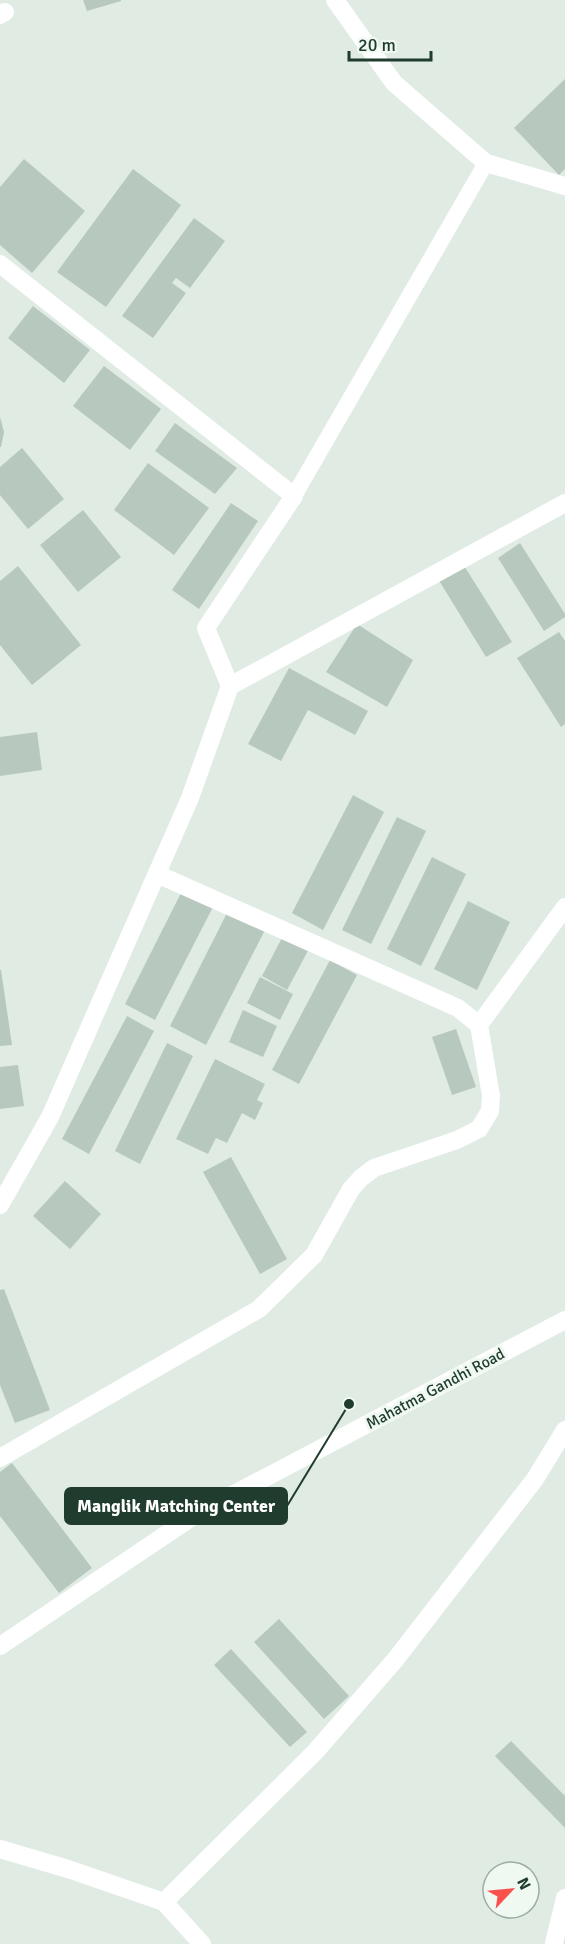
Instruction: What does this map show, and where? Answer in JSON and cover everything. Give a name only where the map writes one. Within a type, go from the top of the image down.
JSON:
[{"type":"street","points":[[335,0],[394,83],[486,163],[565,186]]},
{"type":"street","points":[[0,264],[294,496],[207,628],[230,686],[190,798],[50,1118],[0,1205]]},
{"type":"street","points":[[230,686],[565,502]]},
{"type":"street","points":[[0,1458],[259,1309],[314,1255],[351,1189],[361,1178],[374,1168],[457,1140],[479,1129],[490,1111],[490,1096],[479,1025],[458,1008],[157,874]]},
{"type":"street","points":[[479,1025],[565,907]]},
{"type":"street","name":"Mahatma Gandhi Road","points":[[0,1646],[198,1513],[565,1320]]},
{"type":"street","points":[[164,1902],[315,1752],[395,1660],[534,1479],[565,1430]]},
{"type":"street","points":[[0,1849],[68,1869],[164,1902],[202,1944]]},
{"type":"street","points":[[553,1944],[565,1899]]},
{"type":"street","points":[[553,1944],[565,1939]]},
{"type":"lane","points":[[294,496],[486,163]]},
{"type":"building","points":[[83,0],[121,0],[121,1],[87,11]]},
{"type":"building","points":[[565,79],[565,169],[559,175],[514,128]]},
{"type":"building","points":[[24,159],[85,211],[32,273],[0,245],[0,187]]},
{"type":"building","points":[[133,169],[181,205],[106,307],[57,272]]},
{"type":"building","points":[[194,218],[225,241],[190,288],[176,278],[172,283],[186,293],[153,338],[122,316]]},
{"type":"building","points":[[33,306],[90,350],[64,383],[8,338]]},
{"type":"building","points":[[104,366],[161,409],[130,450],[73,406]]},
{"type":"building","points":[[0,417],[4,432],[1,447],[0,447]]},
{"type":"building","points":[[175,423],[237,468],[215,494],[155,451]]},
{"type":"building","points":[[22,448],[64,499],[28,529],[0,495],[0,467]]},
{"type":"building","points":[[148,463],[209,508],[174,555],[114,510]]},
{"type":"building","points":[[231,503],[258,521],[199,609],[172,590]]},
{"type":"building","points":[[83,510],[121,557],[78,592],[40,545]]},
{"type":"building","points":[[520,543],[565,614],[565,617],[544,631],[498,558]]},
{"type":"building","points":[[463,564],[512,642],[486,657],[438,579]]},
{"type":"building","points":[[18,566],[81,645],[32,685],[0,645],[0,581]]},
{"type":"building","points":[[357,624],[413,660],[387,707],[326,672]]},
{"type":"building","points":[[559,632],[565,641],[565,724],[561,727],[517,658]]},
{"type":"building","points":[[289,668],[368,711],[355,735],[308,710],[281,761],[248,744]]},
{"type":"building","points":[[37,732],[42,770],[0,776],[0,737]]},
{"type":"building","points":[[353,795],[384,812],[323,930],[292,913]]},
{"type":"building","points":[[397,817],[426,831],[371,944],[342,930]]},
{"type":"building","points":[[432,857],[466,874],[421,966],[387,949]]},
{"type":"building","points":[[182,891],[213,907],[155,1020],[125,1004]]},
{"type":"building","points":[[468,901],[510,922],[477,990],[434,969]]},
{"type":"building","points":[[228,911],[265,930],[206,1045],[170,1026]]},
{"type":"building","points":[[284,934],[310,947],[287,990],[262,976]]},
{"type":"building","points":[[330,960],[357,975],[299,1084],[272,1070]]},
{"type":"building","points":[[0,970],[12,1045],[0,1046]]},
{"type":"building","points":[[260,977],[293,994],[280,1020],[247,1003]]},
{"type":"building","points":[[243,1010],[277,1026],[263,1057],[229,1042]]},
{"type":"building","points":[[127,1016],[154,1031],[89,1154],[62,1139]]},
{"type":"building","points":[[456,1029],[476,1087],[452,1095],[432,1037]]},
{"type":"building","points":[[167,1043],[193,1056],[140,1164],[115,1151]]},
{"type":"building","points":[[215,1059],[265,1084],[257,1100],[263,1103],[255,1120],[242,1113],[227,1143],[216,1138],[208,1154],[176,1139]]},
{"type":"building","points":[[18,1065],[24,1106],[0,1109],[0,1067]]},
{"type":"building","points":[[231,1157],[287,1259],[260,1274],[203,1172]]},
{"type":"building","points":[[65,1181],[101,1214],[70,1249],[33,1216]]},
{"type":"building","points":[[4,1289],[50,1410],[15,1423],[0,1385],[0,1290]]},
{"type":"building","points":[[12,1463],[92,1568],[59,1593],[0,1516],[0,1472]]},
{"type":"building","points":[[279,1619],[349,1696],[324,1719],[254,1642]]},
{"type":"building","points":[[231,1649],[307,1732],[290,1747],[214,1665]]},
{"type":"building","points":[[511,1741],[565,1796],[565,1828],[495,1756]]},
{"type":"place","name":"Manglik Matching Center","points":[[349,1404]]}]
